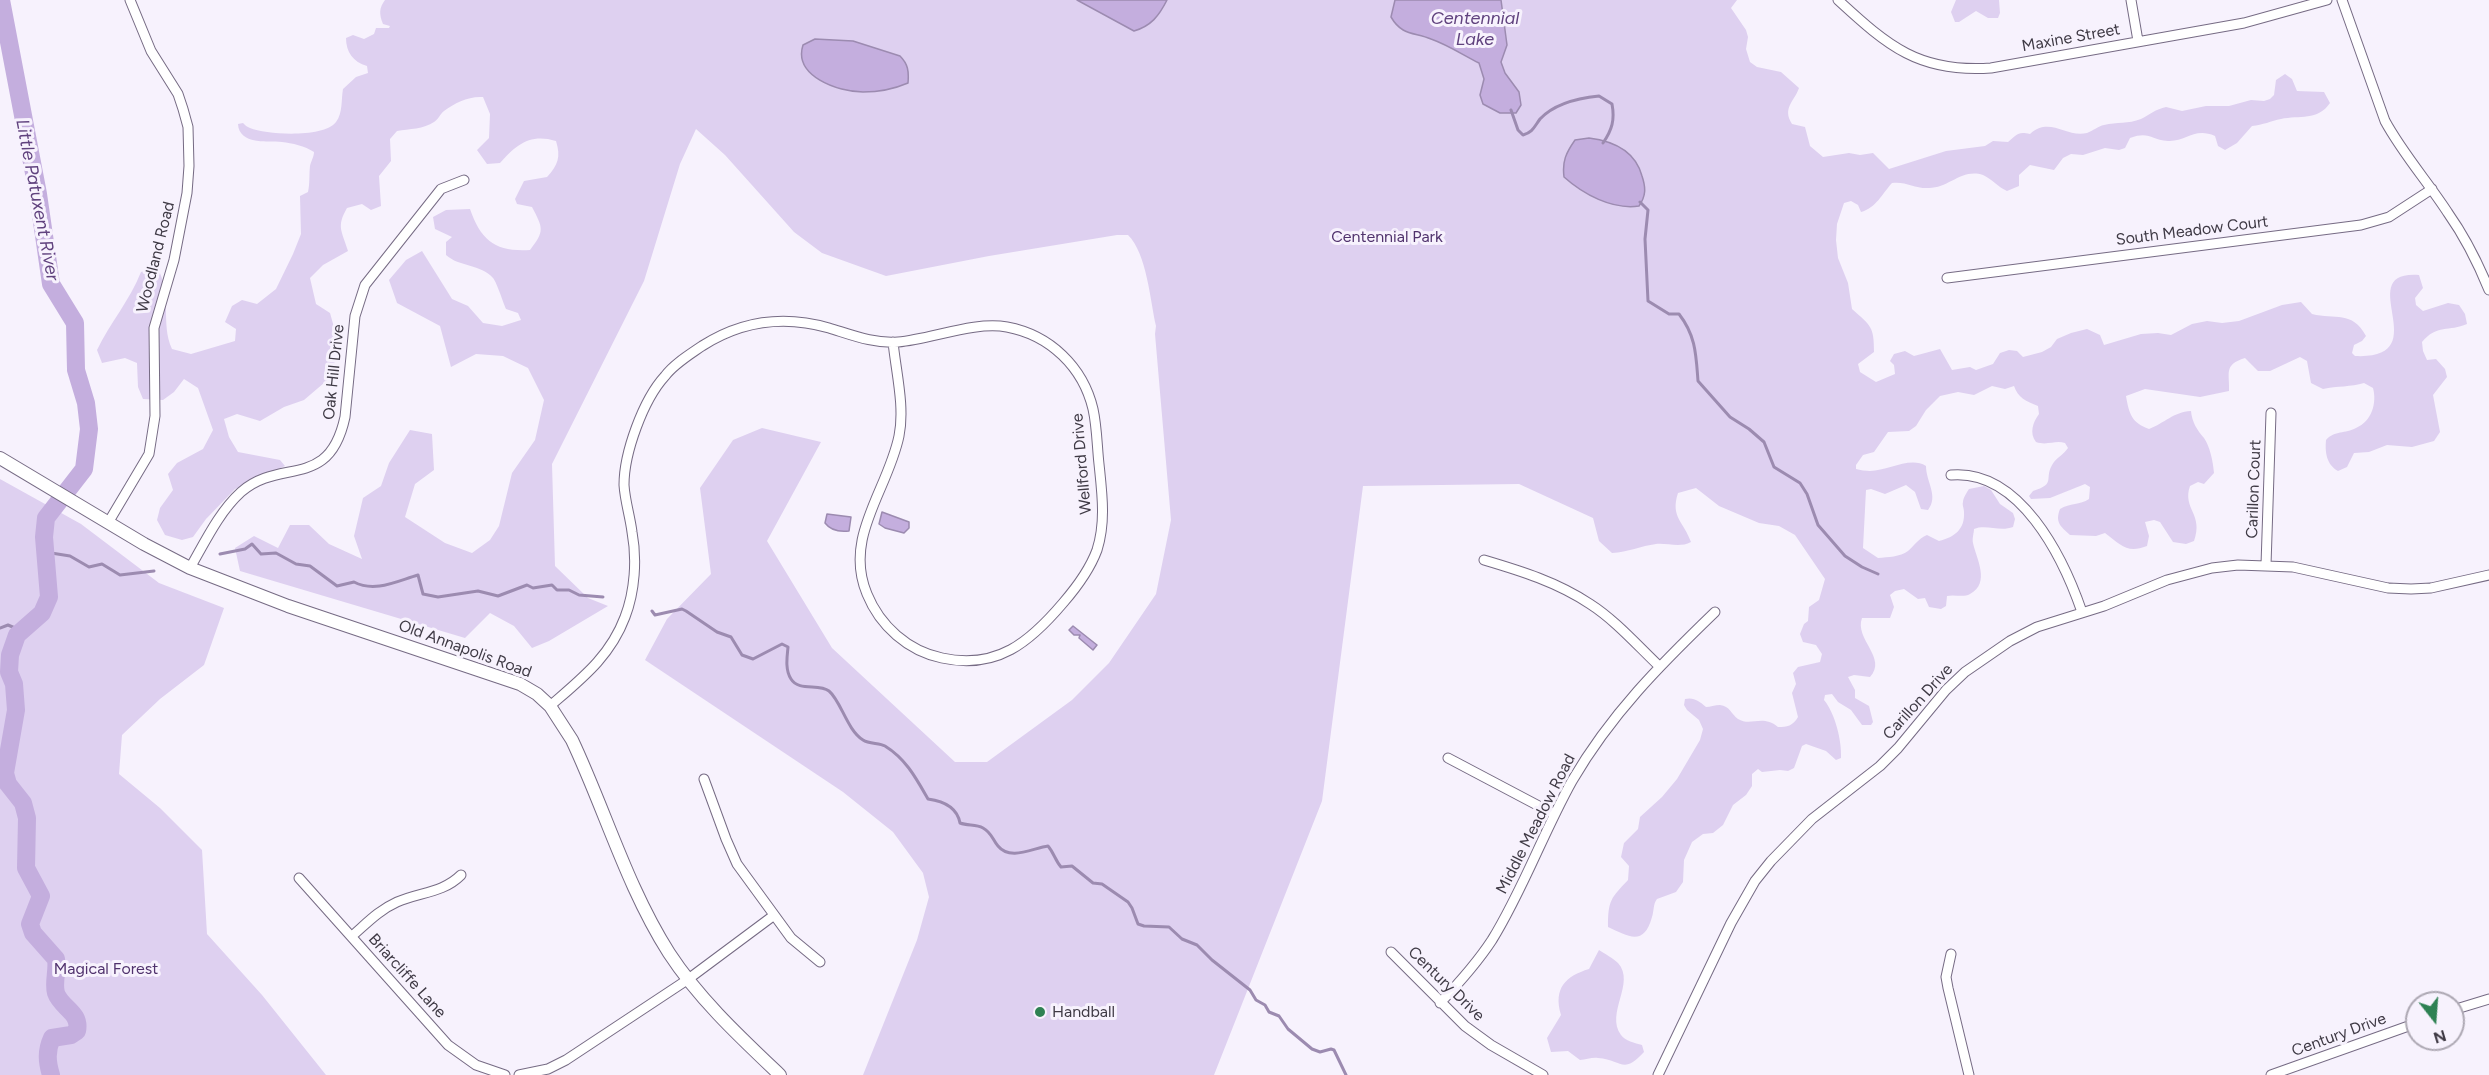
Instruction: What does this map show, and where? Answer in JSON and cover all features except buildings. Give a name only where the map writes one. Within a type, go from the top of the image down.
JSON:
[{"type":"street","name":"Woodland Road","points":[[108,523],[149,453],[154,416],[154,328],[174,260],[187,193],[189,166],[188,127],[178,94],[152,51],[130,0]]},
{"type":"street","name":"Maxine Street","points":[[1838,0],[1896,49],[1912,57],[1952,68],[1991,68],[2262,19],[2327,0]]},
{"type":"street","points":[[2131,0],[2138,41]]},
{"type":"street","points":[[2342,0],[2385,122],[2450,214],[2477,262],[2489,290]]},
{"type":"street","name":"Oak Hill Drive","points":[[190,568],[216,524],[242,491],[255,482],[313,466],[335,447],[342,432],[345,417],[355,316],[365,285],[441,189],[464,180]]},
{"type":"street","name":"South Meadow Court","points":[[1947,278],[2361,225],[2389,217],[2432,189]]},
{"type":"street","name":"Wellford Drive","points":[[550,706],[597,665],[613,642],[626,616],[634,579],[635,556],[625,492],[626,463],[654,389],[667,373],[702,346],[733,329],[767,321],[809,323],[856,338],[893,342],[925,339],[985,326],[1004,326],[1024,332],[1057,349],[1072,365],[1093,410],[1103,506],[1101,533],[1096,552],[1071,594],[1046,623],[1024,644],[1004,654],[981,660],[957,661],[922,652],[891,630],[878,615],[866,592],[861,571],[860,549],[863,529],[900,434],[893,342]]},
{"type":"street","name":"Carillon Court","points":[[2266,565],[2271,413]]},
{"type":"street","name":"Old Annapolis Road","points":[[0,458],[108,523],[190,568],[288,606],[498,675],[537,694],[550,706],[572,740],[650,921],[687,980],[739,1037],[780,1075]]},
{"type":"street","points":[[1951,475],[1967,473],[1990,481],[2034,519],[2060,557],[2070,577],[2082,612]]},
{"type":"street","points":[[1484,560],[1551,582],[1585,601],[1612,621],[1659,666]]},
{"type":"street","name":"Carillon Drive","points":[[1658,1075],[1731,923],[1755,881],[1790,839],[1832,802],[1880,766],[1946,690],[1965,672],[2010,641],[2037,627],[2114,602],[2191,572],[2238,565],[2266,565],[2322,573],[2388,588],[2411,590],[2431,588],[2489,575]]},
{"type":"street","name":"Middle Meadow Road","points":[[1440,1003],[1461,981],[1492,939],[1554,814],[1609,724],[1659,666],[1715,612]]},
{"type":"street","points":[[1448,758],[1554,814]]},
{"type":"street","points":[[704,779],[737,864],[791,938],[820,962]]},
{"type":"street","points":[[352,936],[381,911],[397,902],[443,888],[461,875]]},
{"type":"street","name":"Briarcliffe Lane","points":[[299,878],[448,1045],[476,1065],[505,1075]]},
{"type":"street","points":[[519,1075],[548,1069],[566,1060],[687,980],[773,916]]},
{"type":"street","name":"Century Drive","points":[[1391,952],[1465,1026],[1491,1045],[1543,1075]]},
{"type":"street","points":[[1951,954],[1946,977],[1969,1075]]},
{"type":"street","points":[[2465,1006],[2489,999]]},
{"type":"street","name":"Century Drive","points":[[2271,1075],[2405,1027]]},
{"type":"green space","name":"Centennial Park","points":[[385,0],[1737,0],[1731,8],[1746,30],[1748,37],[1746,49],[1750,62],[1757,67],[1781,72],[1799,88],[1788,114],[1792,124],[1805,127],[1810,146],[1823,157],[1849,153],[1860,155],[1873,153],[1889,169],[1946,151],[1985,146],[1993,141],[2008,142],[2018,134],[2030,134],[2044,127],[2079,134],[2109,124],[2132,122],[2166,107],[2182,111],[2206,106],[2229,106],[2251,100],[2264,101],[2274,95],[2276,80],[2285,74],[2292,79],[2297,91],[2324,92],[2330,103],[2320,113],[2314,115],[2281,119],[2252,126],[2237,143],[2225,150],[2218,146],[2215,136],[2208,134],[2196,134],[2174,141],[2137,136],[2130,138],[2125,148],[2119,150],[2105,148],[2083,155],[2071,154],[2063,158],[2054,170],[2030,165],[2019,175],[2019,186],[2007,191],[1983,175],[1969,174],[1929,188],[1892,183],[1875,204],[1861,212],[1858,205],[1851,201],[1844,203],[1837,224],[1838,258],[1848,283],[1852,309],[1870,327],[1873,337],[1874,352],[1858,364],[1860,372],[1876,382],[1895,374],[1894,365],[1890,361],[1894,354],[1905,351],[1914,356],[1940,349],[1952,370],[1970,367],[1976,370],[1993,364],[2000,353],[2009,350],[2017,351],[2023,357],[2042,352],[2051,347],[2057,339],[2087,329],[2100,335],[2104,345],[2141,334],[2171,335],[2192,324],[2207,321],[2222,323],[2239,321],[2282,305],[2301,302],[2312,314],[2349,319],[2361,328],[2366,336],[2354,345],[2352,353],[2355,356],[2379,353],[2391,344],[2394,331],[2390,299],[2391,286],[2400,277],[2419,275],[2423,288],[2415,298],[2416,305],[2423,311],[2448,303],[2459,305],[2465,314],[2467,324],[2433,333],[2422,342],[2427,360],[2436,359],[2445,369],[2447,377],[2433,395],[2440,432],[2434,441],[2412,447],[2387,445],[2369,452],[2354,453],[2347,467],[2338,471],[2327,457],[2326,440],[2333,435],[2356,428],[2366,421],[2374,405],[2373,388],[2364,383],[2323,389],[2311,383],[2307,361],[2300,357],[2270,371],[2258,371],[2245,358],[2238,361],[2229,370],[2229,391],[2200,397],[2145,389],[2126,396],[2132,417],[2149,429],[2174,416],[2191,411],[2195,426],[2208,446],[2214,473],[2204,484],[2198,482],[2190,486],[2188,494],[2195,518],[2196,532],[2194,541],[2186,544],[2173,542],[2160,522],[2154,520],[2145,522],[2149,536],[2147,546],[2134,549],[2124,547],[2105,533],[2096,536],[2070,535],[2066,532],[2058,521],[2060,509],[2089,499],[2090,487],[2085,484],[2050,498],[2031,499],[2029,496],[2033,491],[2047,483],[2054,462],[2068,448],[2065,443],[2061,442],[2036,442],[2032,431],[2039,414],[2038,406],[2020,396],[2014,386],[2005,389],[1992,386],[1974,395],[1958,392],[1940,396],[1926,410],[1916,426],[1909,431],[1888,432],[1874,452],[1863,455],[1856,469],[1870,471],[1906,463],[1920,463],[1926,466],[1932,494],[1931,505],[1928,510],[1921,509],[1915,492],[1906,485],[1885,494],[1871,489],[1866,490],[1863,548],[1878,558],[1898,556],[1908,551],[1927,535],[1939,541],[1950,537],[1961,528],[1963,523],[1963,500],[1969,489],[1984,486],[1991,490],[2000,504],[2013,513],[2015,519],[2013,527],[1974,529],[1973,543],[1981,577],[1980,584],[1970,594],[1947,596],[1946,606],[1941,609],[1929,607],[1925,598],[1918,599],[1904,589],[1895,591],[1890,595],[1894,607],[1890,618],[1862,618],[1862,633],[1873,656],[1874,670],[1870,677],[1854,675],[1848,677],[1855,690],[1855,698],[1869,706],[1873,722],[1871,725],[1862,725],[1851,710],[1838,702],[1832,694],[1825,695],[1824,700],[1837,728],[1841,758],[1836,760],[1826,751],[1806,744],[1802,746],[1794,768],[1788,771],[1762,772],[1758,769],[1752,774],[1752,786],[1746,795],[1733,805],[1723,825],[1713,833],[1703,834],[1692,842],[1684,860],[1683,882],[1676,892],[1657,899],[1649,926],[1640,936],[1634,937],[1608,927],[1610,905],[1614,896],[1628,880],[1629,866],[1621,857],[1624,843],[1638,829],[1640,817],[1662,797],[1677,779],[1700,740],[1703,729],[1699,720],[1684,705],[1685,699],[1696,700],[1706,707],[1723,706],[1738,719],[1747,722],[1767,721],[1778,727],[1792,724],[1798,717],[1792,693],[1796,684],[1793,673],[1798,667],[1820,662],[1822,654],[1816,645],[1803,642],[1800,634],[1804,624],[1808,621],[1809,607],[1819,600],[1825,579],[1795,535],[1779,526],[1759,523],[1719,506],[1696,488],[1678,493],[1676,501],[1677,514],[1691,542],[1678,545],[1656,544],[1612,553],[1599,541],[1593,518],[1519,484],[1363,486],[1322,801],[1214,1075],[863,1075],[917,940],[929,897],[923,873],[893,832],[843,792],[645,660],[667,619],[711,574],[700,488],[733,440],[762,428],[821,442],[767,541],[832,648],[955,762],[987,762],[1072,700],[1109,663],[1156,594],[1171,520],[1156,326],[1140,254],[1128,235],[1117,235],[886,276],[822,253],[794,232],[725,155],[696,129],[680,164],[644,281],[552,464],[555,566],[588,598],[608,606],[549,641],[532,648],[514,626],[490,613],[465,638],[240,571],[235,548],[254,536],[278,548],[290,525],[309,525],[329,544],[362,559],[354,536],[363,498],[381,486],[389,463],[410,430],[432,434],[434,470],[415,484],[405,517],[445,543],[472,553],[490,540],[499,526],[512,473],[535,440],[544,400],[528,368],[503,356],[476,354],[451,367],[440,326],[397,303],[389,280],[406,260],[422,251],[452,299],[468,306],[483,323],[502,326],[521,320],[518,313],[506,309],[495,280],[488,273],[457,262],[446,255],[446,242],[452,237],[435,229],[433,217],[446,210],[470,209],[485,237],[499,246],[508,249],[530,250],[540,234],[540,225],[532,207],[517,204],[515,199],[524,181],[547,177],[554,169],[558,160],[556,141],[539,139],[524,142],[500,163],[487,164],[477,150],[489,138],[490,114],[483,97],[472,98],[453,105],[430,124],[397,131],[390,139],[391,161],[379,176],[381,206],[371,210],[362,204],[347,208],[341,225],[348,251],[323,265],[310,278],[316,304],[330,313],[339,345],[331,377],[304,400],[284,407],[260,421],[237,414],[224,419],[229,437],[238,452],[280,460],[285,466],[235,489],[206,519],[193,537],[182,540],[165,535],[157,520],[160,508],[173,490],[168,474],[177,463],[203,449],[213,430],[198,388],[184,379],[174,392],[163,400],[143,399],[138,387],[137,363],[125,358],[102,363],[97,350],[141,272],[157,267],[164,288],[167,329],[172,349],[191,354],[235,341],[236,329],[225,322],[232,306],[242,300],[257,304],[276,289],[293,254],[301,234],[300,196],[308,192],[310,166],[314,156],[314,152],[303,146],[249,139],[243,136],[238,124],[243,123],[247,127],[269,132],[295,134],[320,131],[336,122],[341,111],[343,89],[356,77],[368,73],[367,66],[351,56],[346,38],[353,35],[364,39],[374,34],[376,28],[389,28],[390,26],[383,24],[380,14]]},
{"type":"green space","points":[[1956,0],[1999,0],[2000,13],[1998,18],[1988,18],[1976,11],[1959,22],[1955,22],[1951,12]]},
{"type":"green space","name":"Magical Forest","points":[[0,479],[81,524],[159,583],[224,608],[204,665],[160,699],[122,735],[119,774],[160,808],[202,850],[207,934],[262,995],[326,1075],[0,1075]]},
{"type":"green space","points":[[1599,950],[1616,961],[1623,971],[1623,989],[1616,1017],[1617,1026],[1623,1037],[1630,1042],[1642,1045],[1644,1052],[1627,1065],[1598,1058],[1580,1060],[1568,1051],[1551,1052],[1547,1038],[1561,1015],[1559,997],[1563,984],[1574,975],[1589,969]]},
{"type":"water","points":[[1077,0],[1167,0],[1154,20],[1134,31]]},
{"type":"water","name":"Centennial Lake","points":[[1395,0],[1501,0],[1507,45],[1501,62],[1505,73],[1519,92],[1521,105],[1516,113],[1500,113],[1483,104],[1480,95],[1484,79],[1479,63],[1443,44],[1404,30],[1395,23],[1391,17]]},
{"type":"water","points":[[815,39],[853,41],[900,56],[907,68],[908,83],[869,92],[853,91],[830,85],[811,73],[802,56],[803,45]]},
{"type":"water","points":[[1589,138],[1614,144],[1622,148],[1634,160],[1639,167],[1645,188],[1639,206],[1629,207],[1608,203],[1589,195],[1564,177],[1564,162],[1575,140]]},
{"type":"water","points":[[882,512],[909,522],[909,528],[904,533],[885,528],[879,524]]},
{"type":"water","points":[[827,514],[851,517],[849,531],[830,528],[825,523]]},
{"type":"water","points":[[1073,626],[1097,645],[1093,650],[1079,638],[1080,635],[1074,635],[1069,630]]},
{"type":"waterway","name":"Little Patuxent River","points":[[1,0],[38,194],[51,284],[75,323],[76,370],[86,403],[89,429],[84,469],[46,518],[44,537],[49,597],[42,613],[17,635],[10,655],[9,672],[14,684],[16,710],[5,773],[8,784],[23,803],[27,818],[26,868],[41,896],[30,924],[33,933],[56,959],[56,993],[76,1019],[77,1025],[77,1031],[71,1035],[52,1038],[48,1056],[51,1075]]},
{"type":"waterway","points":[[1511,110],[1518,130],[1523,135],[1531,131],[1552,109],[1575,100],[1599,96],[1612,104],[1613,110],[1612,125],[1603,143]]},
{"type":"waterway","points":[[1640,202],[1648,210],[1645,239],[1648,301],[1669,314],[1679,314],[1685,322],[1694,346],[1698,381],[1730,417],[1764,442],[1774,467],[1800,483],[1807,494],[1818,525],[1845,556],[1878,574]]},
{"type":"waterway","points":[[220,554],[245,549],[252,544],[261,554],[276,553],[296,564],[310,566],[337,586],[354,582],[378,586],[418,575],[423,594],[438,597],[478,591],[498,596],[527,585],[533,588],[552,585],[557,590],[569,590],[579,595],[603,597]]},
{"type":"waterway","points":[[45,552],[70,556],[89,567],[102,564],[120,575],[154,571]]},
{"type":"waterway","points":[[652,611],[655,615],[682,609],[717,632],[731,637],[742,655],[753,659],[782,644],[788,647],[787,663],[791,679],[799,685],[829,691],[857,735],[865,741],[885,746],[899,757],[915,776],[928,799],[939,801],[953,809],[960,823],[983,828],[998,846],[1009,853],[1048,846],[1061,867],[1072,866],[1093,883],[1102,884],[1128,902],[1138,924],[1169,927],[1182,939],[1197,945],[1250,990],[1256,1000],[1265,1005],[1269,1012],[1279,1016],[1288,1029],[1312,1049],[1320,1052],[1334,1050],[1346,1075]]},
{"type":"waterway","points":[[0,628],[8,625],[22,631]]},
{"type":"place","name":"Handball","points":[[1040,1012]]}]
